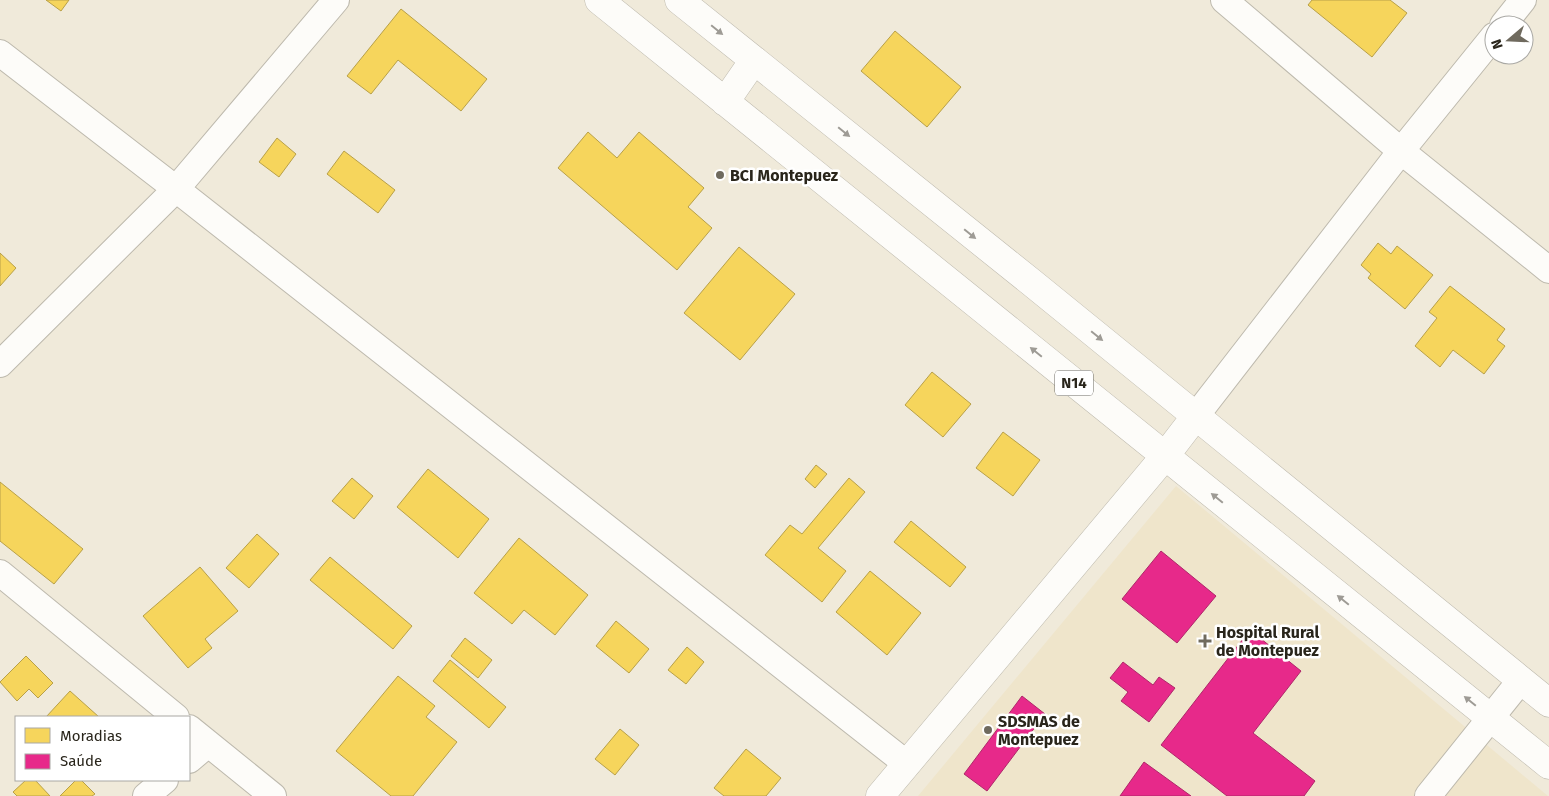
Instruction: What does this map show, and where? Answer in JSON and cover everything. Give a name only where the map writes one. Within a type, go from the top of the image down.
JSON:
[{"type":"main road","name":"N14","points":[[600,0],[1549,765]]},
{"type":"main road","points":[[679,0],[1032,282],[1195,417],[1549,703]]},
{"type":"main road","points":[[725,102],[754,60]]},
{"type":"main road","points":[[880,796],[1165,456],[1195,417]]},
{"type":"street","points":[[0,364],[176,189],[336,0]]},
{"type":"street","points":[[1224,0],[1401,151],[1549,270]]},
{"type":"street","points":[[1511,15],[1523,0]]},
{"type":"street","points":[[1195,417],[1401,151],[1484,48]]},
{"type":"street","points":[[0,54],[176,189],[907,764]]},
{"type":"street","points":[[0,573],[175,716]]},
{"type":"street","points":[[1428,796],[1521,680]]},
{"type":"street","points":[[195,744],[272,796]]},
{"type":"street","points":[[146,796],[165,781]]},
{"type":"shaded area","name":"Hospital Rural de Montepuez","points":[[1176,486],[1548,796],[918,796]]},
{"type":"building: Moradias","points":[[46,0],[69,0],[61,11]]},
{"type":"building: Moradias","points":[[1312,0],[1390,0],[1407,13],[1372,57],[1308,5]]},
{"type":"building: Moradias","points":[[401,9],[487,79],[461,111],[398,60],[371,94],[347,76]]},
{"type":"building: Moradias","points":[[895,31],[961,87],[927,127],[861,71]]},
{"type":"building: Moradias","points":[[588,132],[617,158],[639,132],[704,188],[688,207],[712,228],[677,270],[558,168]]},
{"type":"building: Moradias","points":[[277,138],[296,154],[279,177],[259,162]]},
{"type":"building: Moradias","points":[[344,151],[395,190],[378,213],[327,174]]},
{"type":"building: Moradias","points":[[1378,243],[1391,254],[1397,246],[1433,275],[1405,309],[1368,278],[1371,274],[1361,265]]},
{"type":"building: Moradias","points":[[739,247],[795,294],[740,360],[684,313]]},
{"type":"building: Moradias","points":[[0,253],[16,268],[0,286]]},
{"type":"building: Moradias","points":[[1450,286],[1505,329],[1497,340],[1505,346],[1484,374],[1453,350],[1440,367],[1415,346],[1437,318],[1429,312]]},
{"type":"building: Moradias","points":[[932,372],[971,404],[943,437],[905,405]]},
{"type":"building: Moradias","points":[[1003,432],[1040,460],[1013,496],[976,468]]},
{"type":"building: Moradias","points":[[816,465],[827,474],[815,488],[805,479]]},
{"type":"building: Moradias","points":[[428,469],[489,519],[458,558],[397,507]]},
{"type":"building: Moradias","points":[[352,478],[373,496],[354,519],[332,501]]},
{"type":"building: Moradias","points":[[849,478],[865,492],[818,548],[846,571],[822,602],[765,555],[790,525],[802,534]]},
{"type":"building: Moradias","points":[[0,482],[83,549],[54,584],[0,541]]},
{"type":"building: Moradias","points":[[911,521],[966,567],[950,587],[894,542]]},
{"type":"building: Moradias","points":[[257,534],[279,554],[249,588],[226,568]]},
{"type":"building: Moradias","points":[[519,538],[588,595],[555,635],[524,610],[512,624],[474,593]]},
{"type":"building: Moradias","points":[[330,557],[412,626],[393,649],[310,580]]},
{"type":"building: Moradias","points":[[200,567],[238,611],[205,639],[212,648],[188,668],[143,616]]},
{"type":"building: Moradias","points":[[870,571],[921,613],[887,655],[836,612]]},
{"type":"building: Moradias","points":[[616,621],[649,649],[629,673],[596,646]]},
{"type":"building: Moradias","points":[[465,638],[492,660],[478,678],[451,656]]},
{"type":"building: Moradias","points":[[687,647],[704,662],[686,684],[668,670]]},
{"type":"building: Moradias","points":[[26,656],[53,683],[38,698],[29,689],[17,701],[0,682]]},
{"type":"building: Moradias","points":[[450,660],[506,707],[489,728],[433,681]]},
{"type":"building: Moradias","points":[[398,676],[435,706],[426,717],[457,742],[413,796],[391,796],[336,751]]},
{"type":"building: Moradias","points":[[70,691],[98,716],[47,716]]},
{"type":"building: Moradias","points":[[620,729],[639,745],[615,775],[595,759]]},
{"type":"building: Moradias","points":[[746,749],[781,778],[766,796],[724,796],[714,788]]},
{"type":"building: Moradias","points":[[25,781],[36,781],[50,796],[17,796],[13,792]]},
{"type":"building: Moradias","points":[[75,781],[82,781],[95,794],[92,796],[60,796]]},
{"type":"building: Saúde","points":[[1161,551],[1216,596],[1177,643],[1122,599]]},
{"type":"building: Saúde","points":[[1250,630],[1301,671],[1253,733],[1315,781],[1304,796],[1227,796],[1161,745]]},
{"type":"building: Saúde","points":[[1123,662],[1153,685],[1159,677],[1175,688],[1149,722],[1121,701],[1128,692],[1110,678]]},
{"type":"building: Saúde","points":[[1022,696],[1045,714],[987,791],[964,774]]},
{"type":"building: Saúde","points":[[1144,762],[1191,796],[1120,796]]},
{"type":"place","name":"BCI Montepuez","points":[[720,175]]},
{"type":"place","name":"Hospital Rural de Montepuez","points":[[1205,641]]},
{"type":"place","name":"SDSMAS de Montepuez","points":[[988,730]]}]
